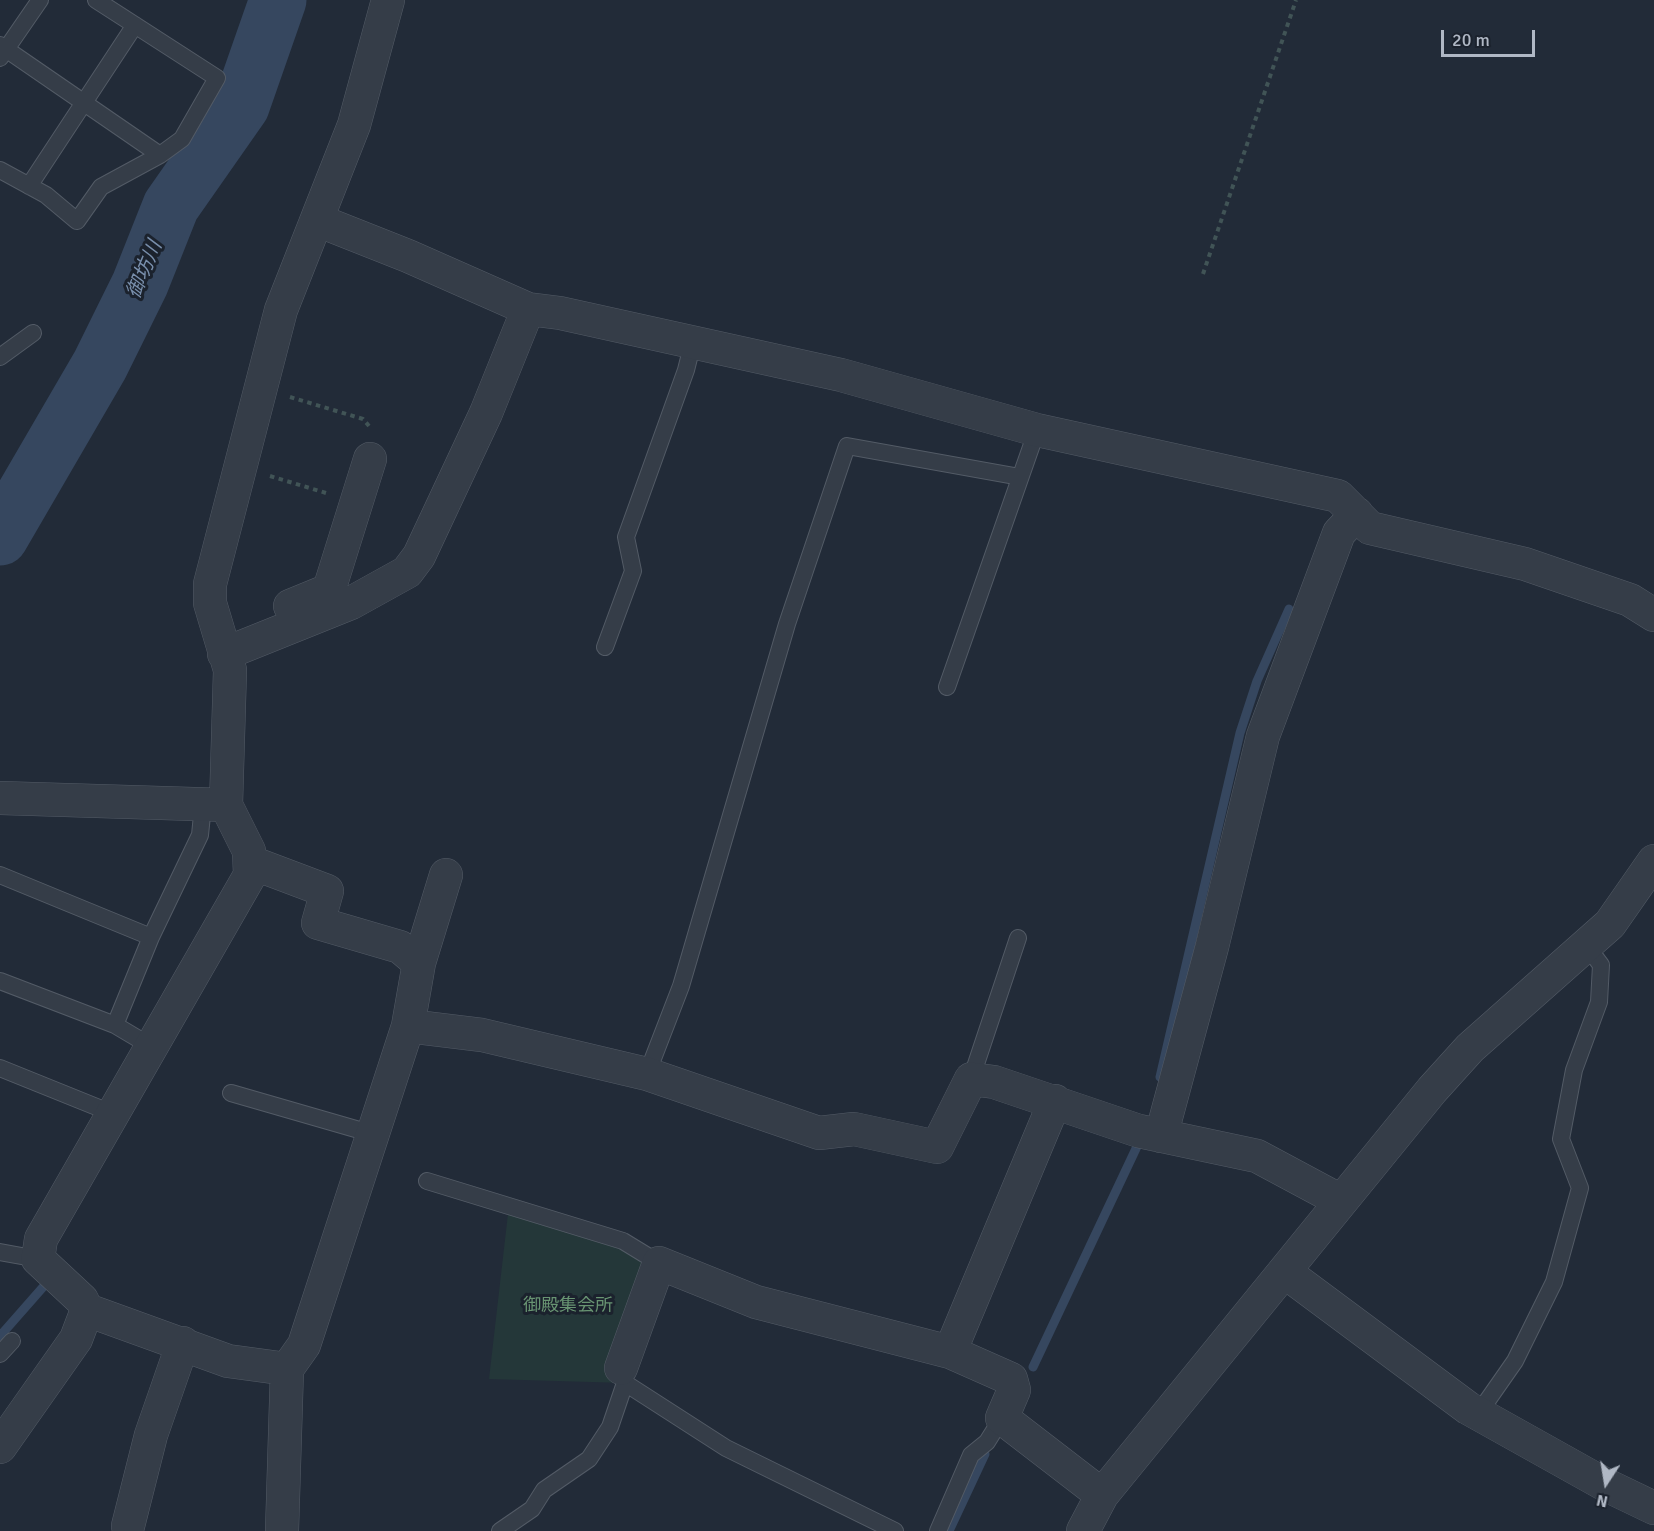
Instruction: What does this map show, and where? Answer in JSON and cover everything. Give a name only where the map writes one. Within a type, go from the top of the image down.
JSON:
[{"type":"street","points":[[287,1369],[228,1361],[87,1310],[82,1300],[38,1259],[41,1239],[242,892],[250,874],[249,851],[214,805],[230,670],[210,603],[210,584],[281,310],[354,125],[388,0]]},
{"type":"street","points":[[316,220],[408,256],[528,309],[560,313],[841,375],[1037,430],[1338,496],[1370,528],[1525,564],[1630,600],[1654,615]]},
{"type":"street","points":[[222,645],[351,603],[407,572],[419,556],[481,423],[528,309]]},
{"type":"street","points":[[222,645],[329,590],[370,459]]},
{"type":"street","points":[[1150,1133],[1212,947],[1263,736],[1339,532],[1357,514]]},
{"type":"street","points":[[0,798],[214,805]]},
{"type":"street","points":[[1083,1531],[1102,1495],[1432,1090],[1470,1048],[1610,924],[1654,861]]},
{"type":"street","points":[[250,862],[327,891],[318,923],[400,947],[419,963]]},
{"type":"street","points":[[282,1531],[287,1369],[304,1345],[374,1134],[408,1026],[419,963],[446,875]]},
{"type":"street","points":[[408,1026],[482,1035],[647,1074],[819,1133],[854,1129],[937,1147],[971,1079],[994,1082],[1150,1133],[1257,1156],[1341,1201]]},
{"type":"street","points":[[950,1353],[1055,1101]]},
{"type":"street","points":[[623,1375],[659,1263],[756,1302],[950,1353],[1011,1380],[1014,1390],[1002,1418],[1102,1495]]},
{"type":"street","points":[[1285,1272],[1478,1413],[1604,1484],[1654,1508]]},
{"type":"street","points":[[0,1447],[76,1339],[87,1310]]},
{"type":"street","points":[[136,1529],[152,1435],[183,1343]]},
{"type":"lane","points":[[40,0],[2,51],[84,102],[159,154]]},
{"type":"lane","points":[[0,170],[46,195],[77,221],[101,187],[182,139],[217,78],[96,0]]},
{"type":"lane","points":[[29,186],[135,25]]},
{"type":"lane","points":[[0,357],[33,333]]},
{"type":"lane","points":[[605,647],[633,571],[626,537],[679,390],[693,342]]},
{"type":"lane","points":[[947,687],[1037,430]]},
{"type":"lane","points":[[647,1074],[681,986],[787,624],[847,446],[1020,477]]},
{"type":"lane","points":[[114,1025],[151,937],[214,805]]},
{"type":"lane","points":[[0,875],[151,937]]},
{"type":"lane","points":[[971,1079],[1018,938]]},
{"type":"lane","points":[[1478,1413],[1515,1361],[1554,1282],[1580,1188],[1561,1139],[1574,1070],[1599,1002],[1601,965],[1586,945]]},
{"type":"lane","points":[[0,981],[114,1025],[152,1047]]},
{"type":"lane","points":[[0,1068],[114,1114]]},
{"type":"lane","points":[[231,1093],[374,1134]]},
{"type":"lane","points":[[427,1181],[623,1241],[659,1263]]},
{"type":"lane","points":[[0,1252],[38,1259]]},
{"type":"lane","points":[[0,1354],[12,1341]]},
{"type":"lane","points":[[500,1531],[532,1509],[544,1490],[589,1459],[610,1427],[623,1375],[726,1448],[895,1531]]},
{"type":"lane","points":[[938,1531],[971,1455],[987,1442],[1002,1418]]},
{"type":"path","points":[[1203,274],[1296,0]]},
{"type":"path","points":[[261,388],[363,418],[377,438],[370,459]]},
{"type":"path","points":[[240,467],[357,502]]},
{"type":"green space","name":"御殿集会所","points":[[509,1205],[659,1263],[625,1383],[489,1379]]},
{"type":"waterway","name":"御坊川","points":[[0,537],[100,365],[140,284],[171,206],[241,106],[278,0]]},
{"type":"waterway","points":[[1160,1077],[1240,733],[1257,681],[1289,609]]},
{"type":"waterway","points":[[1033,1367],[1141,1138]]},
{"type":"waterway","points":[[0,1336],[44,1286]]},
{"type":"waterway","points":[[949,1531],[985,1454]]}]
